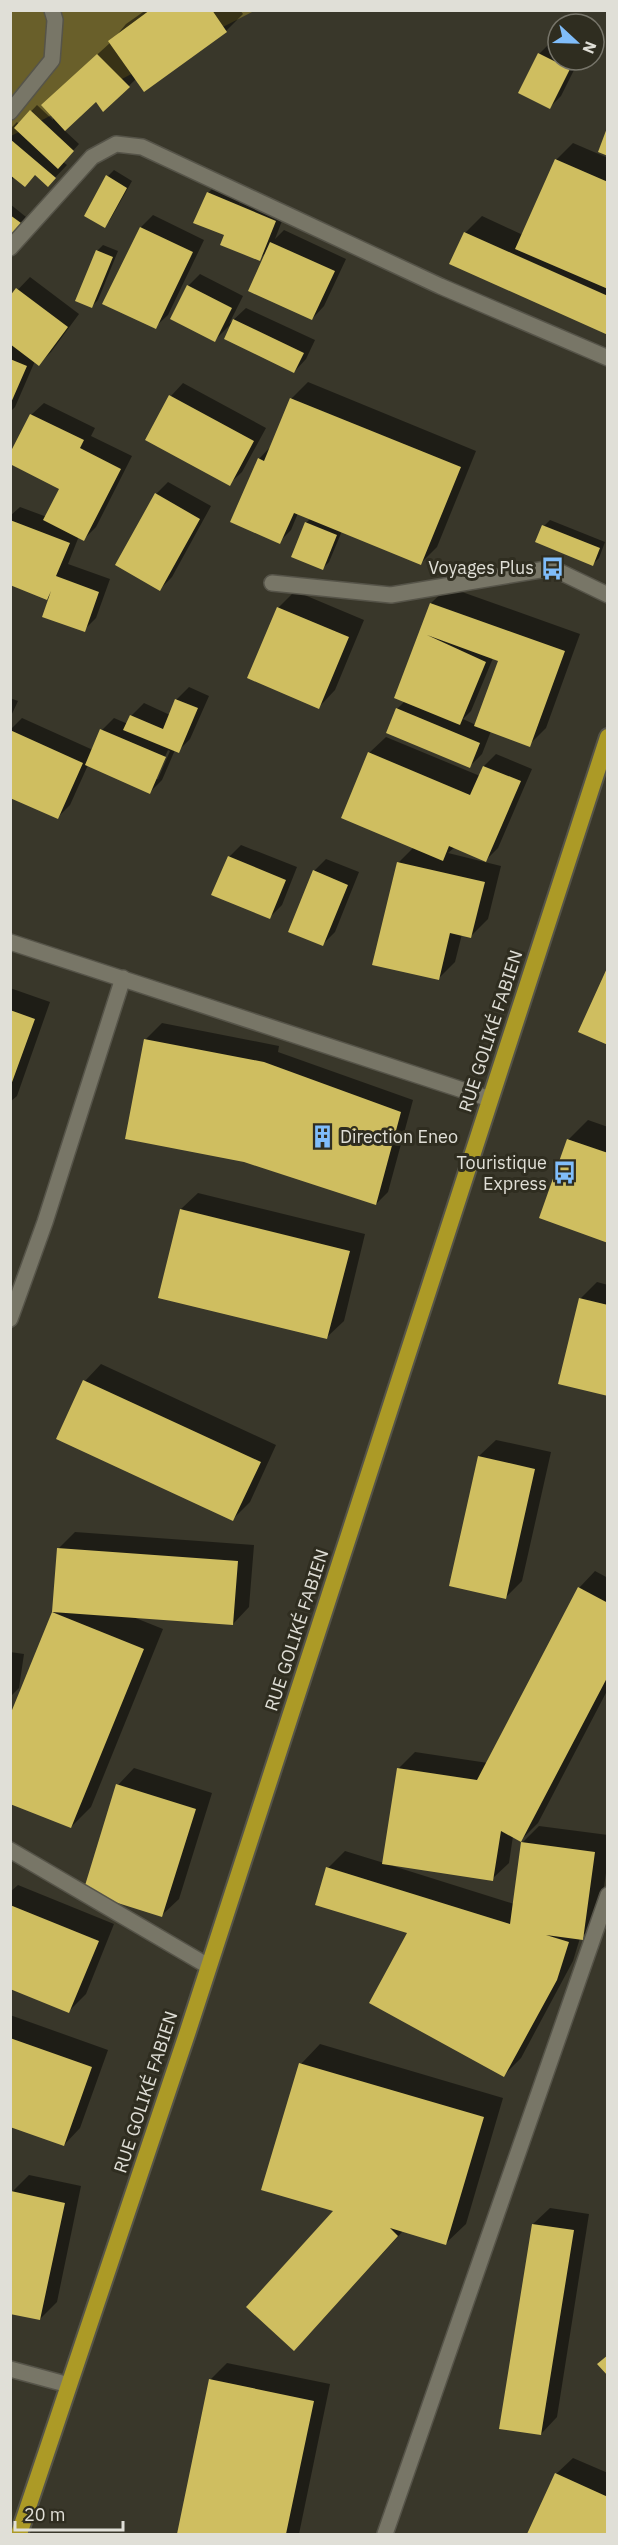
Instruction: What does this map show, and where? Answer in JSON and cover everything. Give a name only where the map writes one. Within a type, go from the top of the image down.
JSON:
[{"type":"highway","name":"RUE GOLIKÉ FABIEN","points":[[20,2535],[490,1099],[601,776],[608,737]]},
{"type":"street","points":[[10,111],[51,60],[55,20],[51,10]]},
{"type":"street","points":[[10,248],[92,157],[116,144],[142,147],[441,286],[608,358]]},
{"type":"street","points":[[272,583],[391,595],[552,568],[608,595]]},
{"type":"street","points":[[10,942],[490,1099]]},
{"type":"street","points":[[10,1318],[45,1222],[123,978]]},
{"type":"street","points":[[10,1850],[208,1966]]},
{"type":"street","points":[[385,2535],[608,1895]]},
{"type":"street","points":[[10,2369],[69,2385]]},
{"type":"shaded area","points":[[11,11],[254,11],[11,136]]},
{"type":"building","points":[[150,10],[212,10],[227,32],[144,92],[108,41]]},
{"type":"building","points":[[538,53],[546,57],[546,72],[568,72],[550,109],[518,93]]},
{"type":"building","points":[[97,54],[130,87],[103,112],[96,102],[65,131],[41,105]]},
{"type":"building","points":[[30,110],[74,151],[58,169],[14,128]]},
{"type":"building","points":[[608,128],[608,156],[598,152]]},
{"type":"building","points":[[10,139],[56,178],[48,187],[35,175],[25,187],[10,175]]},
{"type":"building","points":[[555,159],[608,182],[608,289],[515,249]]},
{"type":"building","points":[[106,175],[127,188],[105,228],[84,216]]},
{"type":"building","points":[[207,192],[276,221],[260,261],[220,245],[224,235],[193,223]]},
{"type":"building","points":[[10,215],[21,223],[10,236]]},
{"type":"building","points":[[140,227],[193,252],[156,329],[102,304]]},
{"type":"building","points":[[464,232],[608,296],[608,335],[449,264]]},
{"type":"building","points":[[270,242],[335,271],[312,320],[248,291]]},
{"type":"building","points":[[96,250],[113,257],[92,308],[75,301]]},
{"type":"building","points":[[187,285],[232,308],[215,342],[170,319]]},
{"type":"building","points":[[16,288],[68,327],[39,366],[10,344],[10,296]]},
{"type":"building","points":[[233,319],[304,353],[294,373],[224,339]]},
{"type":"building","points":[[10,359],[27,366],[10,405]]},
{"type":"building","points":[[169,395],[254,441],[230,486],[145,440]]},
{"type":"building","points":[[290,398],[461,467],[421,565],[294,513],[280,544],[230,522],[258,458],[264,461]]},
{"type":"building","points":[[30,414],[84,440],[80,448],[121,469],[84,541],[43,520],[59,489],[10,464],[10,453]]},
{"type":"building","points":[[155,493],[200,519],[160,591],[115,565]]},
{"type":"building","points":[[10,520],[70,543],[56,576],[99,592],[85,632],[42,617],[51,591],[47,600],[10,585]]},
{"type":"building","points":[[305,522],[337,535],[323,570],[291,557]]},
{"type":"building","points":[[542,525],[600,548],[593,566],[535,542]]},
{"type":"building","points":[[430,603],[565,651],[530,747],[474,726],[498,661],[427,635],[486,662],[460,725],[394,698]]},
{"type":"building","points":[[277,607],[349,637],[319,709],[247,678]]},
{"type":"building","points":[[175,699],[198,708],[179,753],[123,730],[130,715],[163,729]]},
{"type":"building","points":[[396,708],[480,743],[470,768],[386,733]]},
{"type":"building","points":[[100,729],[166,757],[150,794],[85,765]]},
{"type":"building","points":[[10,730],[83,763],[58,819],[10,798]]},
{"type":"building","points":[[368,752],[470,795],[483,766],[521,781],[486,862],[449,846],[443,861],[341,818]]},
{"type":"building","points":[[228,856],[286,880],[270,919],[211,895]]},
{"type":"building","points":[[397,862],[485,882],[471,938],[450,933],[439,980],[372,965]]},
{"type":"building","points":[[313,870],[348,885],[323,946],[288,932]]},
{"type":"building","points":[[608,966],[608,1045],[578,1032]]},
{"type":"building","points":[[10,1010],[35,1019],[11,1085],[10,1085]]},
{"type":"building","points":[[144,1039],[264,1062],[401,1112],[376,1205],[244,1162],[125,1139]]},
{"type":"building","points":[[567,1139],[608,1153],[608,1243],[539,1218]]},
{"type":"building","points":[[180,1209],[350,1251],[327,1339],[158,1298]]},
{"type":"building","points":[[579,1298],[608,1305],[608,1396],[558,1384]]},
{"type":"building","points":[[83,1380],[261,1462],[233,1521],[56,1439]]},
{"type":"building","points":[[478,1456],[535,1469],[506,1599],[449,1586]]},
{"type":"building","points":[[57,1548],[238,1561],[233,1625],[52,1612]]},
{"type":"building","points":[[578,1587],[608,1603],[608,1676],[521,1842],[501,1831],[493,1881],[382,1864],[397,1768],[477,1780]]},
{"type":"building","points":[[52,1612],[144,1649],[71,1828],[10,1804],[10,1715]]},
{"type":"building","points":[[116,1784],[196,1809],[162,1917],[83,1892]]},
{"type":"building","points":[[521,1842],[595,1852],[583,1940],[546,1935],[569,1942],[557,1980],[504,2077],[369,2003],[407,1933],[315,1905],[326,1867],[510,1924]]},
{"type":"building","points":[[10,1905],[99,1941],[69,2013],[10,1989]]},
{"type":"building","points":[[10,2038],[92,2067],[64,2146],[10,2127]]},
{"type":"building","points":[[299,2063],[484,2117],[446,2245],[390,2228],[398,2236],[294,2351],[246,2307],[333,2211],[261,2190]]},
{"type":"building","points":[[11,2191],[65,2203],[40,2320],[10,2314]]},
{"type":"building","points":[[532,2224],[574,2230],[541,2435],[499,2429]]},
{"type":"building","points":[[608,2355],[608,2376],[597,2364]]},
{"type":"building","points":[[209,2379],[314,2401],[286,2534],[177,2534]]},
{"type":"building","points":[[555,2473],[608,2497],[608,2534],[527,2534]]},
{"type":"place","name":"Voyages Plus","points":[[552,568]]},
{"type":"place","name":"Direction Eneo","points":[[322,1137]]},
{"type":"place","name":"Touristique Express","points":[[565,1173]]}]
